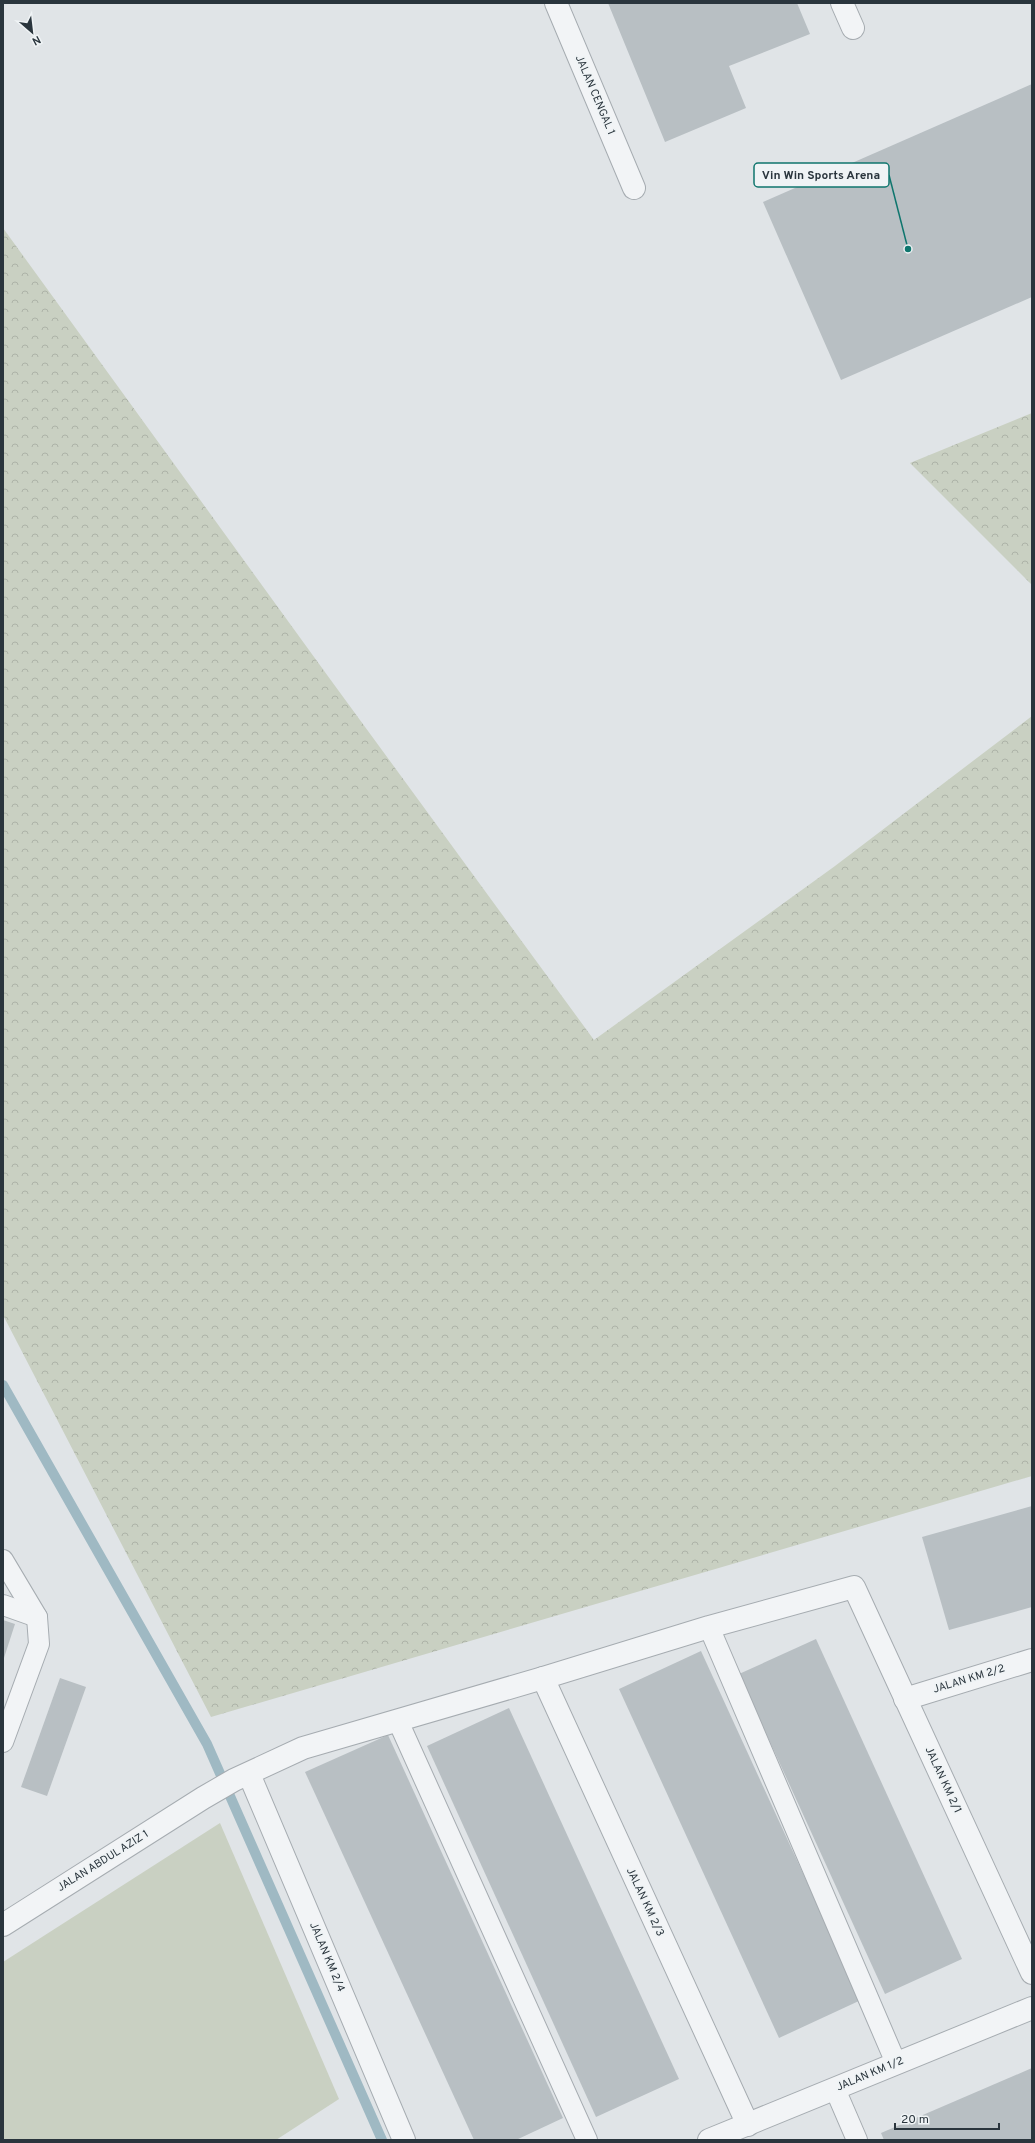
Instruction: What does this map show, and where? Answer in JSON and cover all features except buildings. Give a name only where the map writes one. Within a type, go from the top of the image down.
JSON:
[{"type":"street","name":"JALAN CENGAL 1","points":[[556,3],[634,188]]},
{"type":"street","points":[[842,3],[853,28]]},
{"type":"street","name":"JALAN ABDUL AZIZ 1","points":[[3,1925],[203,1798],[242,1777],[303,1748],[543,1678],[708,1627],[854,1587]]},
{"type":"street","name":"JALAN KM 2/1","points":[[854,1587],[1032,1973]]},
{"type":"street","name":"JALAN KM 2/2","points":[[906,1699],[1032,1660]]},
{"type":"street","name":"JALAN KM 2/3","points":[[543,1678],[748,2125]]},
{"type":"street","name":"JALAN KM 2/4","points":[[242,1777],[404,2140]]},
{"type":"street","name":"JALAN KM 1/2","points":[[709,2140],[1032,2008]]},
{"type":"lane","points":[[3,1560],[37,1617],[39,1644],[3,1742]]},
{"type":"lane","points":[[3,1606],[37,1617]]},
{"type":"lane","points":[[708,1627],[896,2063]]},
{"type":"lane","points":[[398,1721],[588,2140]]},
{"type":"lane","points":[[835,2089],[857,2140]]},
{"type":"green space","points":[[3,228],[594,1040],[835,866],[1032,716],[1032,1476],[211,1717],[3,1315]]},
{"type":"green space","points":[[1032,413],[1032,585],[910,463]]},
{"type":"green space","points":[[220,1823],[339,2099],[276,2140],[3,2140],[3,1962]]},
{"type":"waterway","points":[[3,1385],[207,1744],[382,2140]]},
{"type":"place","name":"Vin Win Sports Arena","points":[[908,249]]}]
